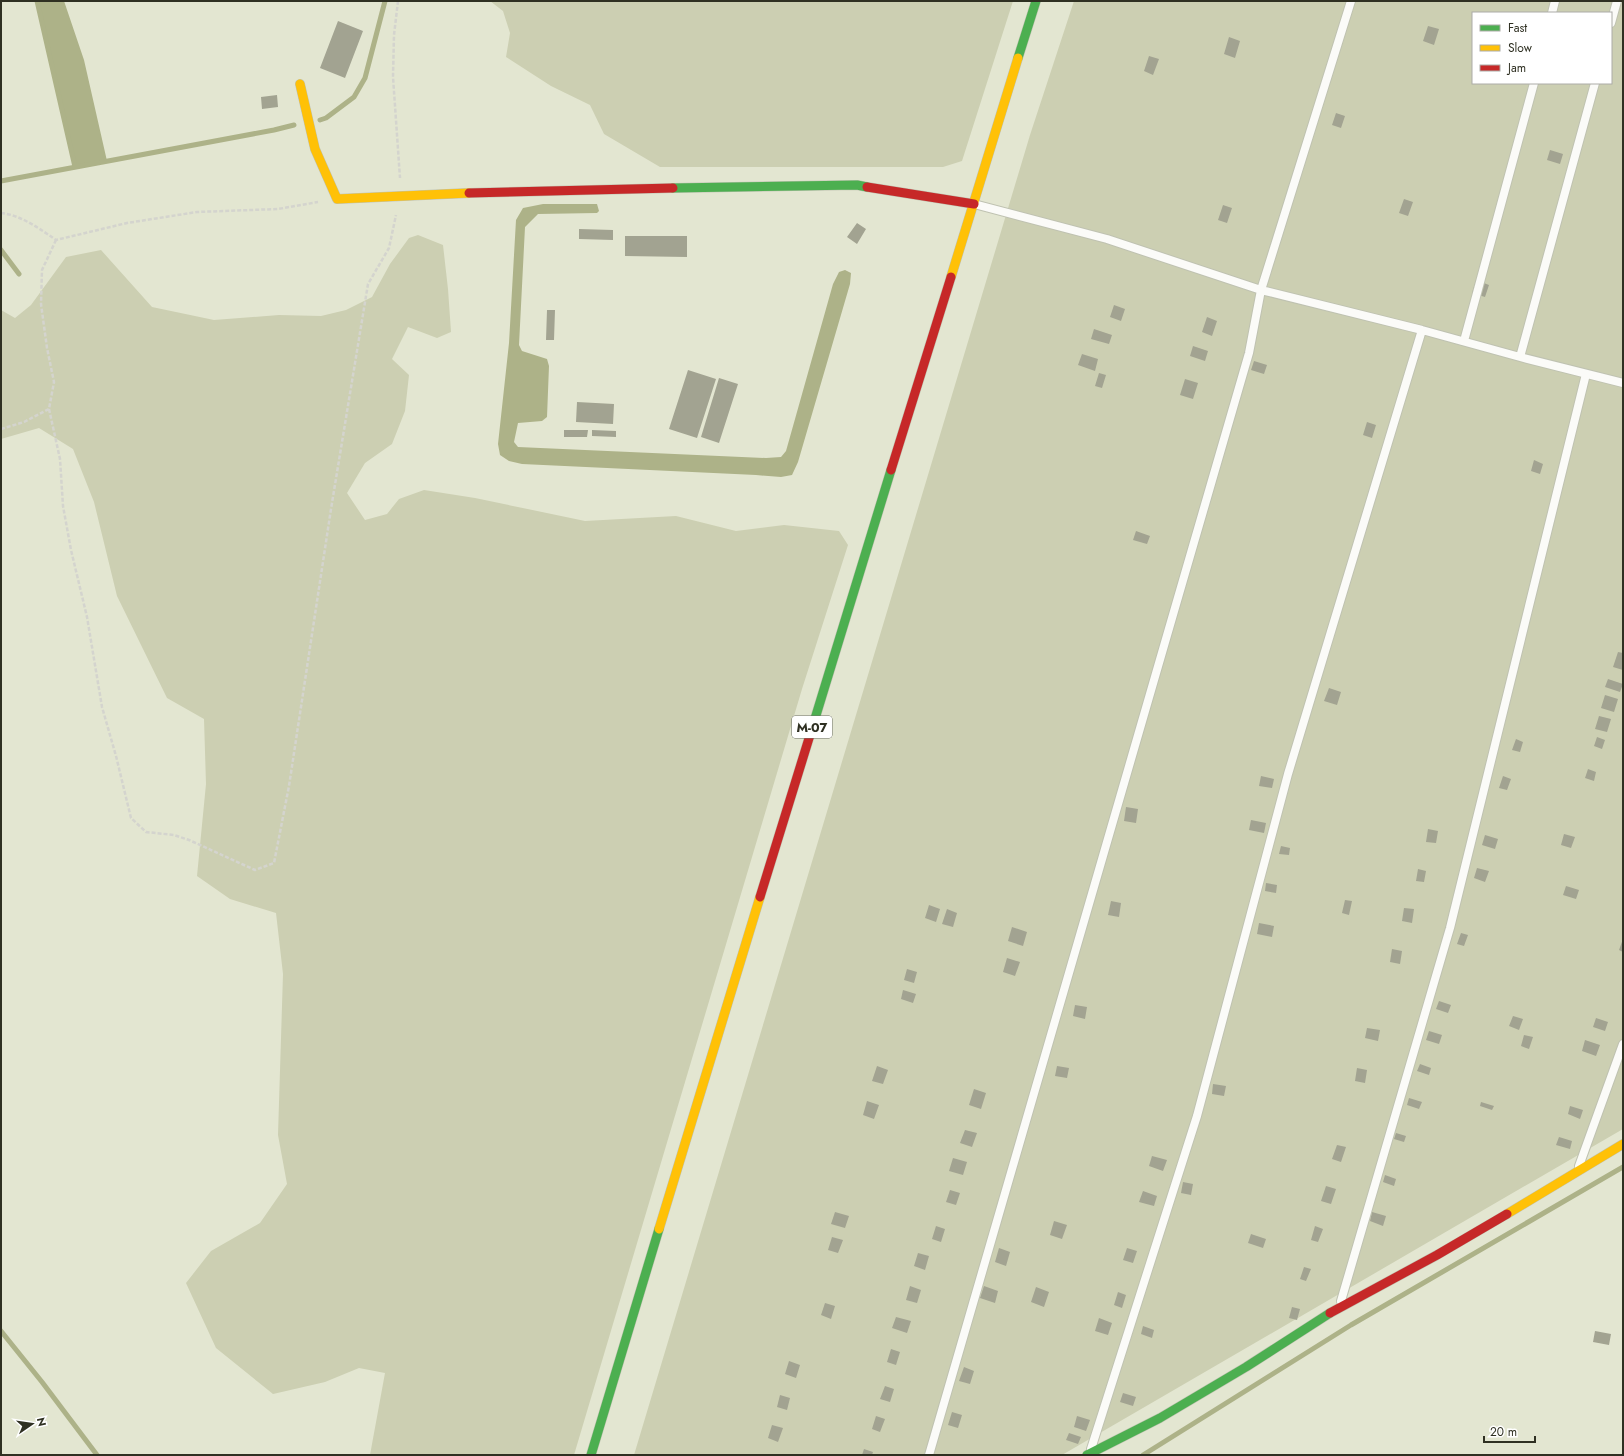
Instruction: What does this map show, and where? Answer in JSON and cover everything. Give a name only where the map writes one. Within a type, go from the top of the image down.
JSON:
[{"type":"main road","name":"М-07","points":[[591,1455],[725,1008],[1036,1]]},
{"type":"main road","points":[[300,84],[315,149],[337,199],[541,190],[857,185],[974,204]]},
{"type":"main road","points":[[1088,1454],[1160,1418],[1339,1307],[1437,1255],[1623,1144]]},
{"type":"lane","points":[[929,1455],[1249,353],[1261,290],[1351,1]]},
{"type":"lane","points":[[1552,12],[1555,1]]},
{"type":"lane","points":[[1612,19],[1617,1]]},
{"type":"lane","points":[[1464,341],[1534,84]]},
{"type":"lane","points":[[1520,357],[1595,84]]},
{"type":"lane","points":[[974,204],[1107,239],[1261,290],[1422,330],[1586,374],[1623,382]]},
{"type":"lane","points":[[1088,1454],[1197,1116],[1288,774],[1422,330]]},
{"type":"lane","points":[[1339,1307],[1450,928],[1586,374]]},
{"type":"lane","points":[[1578,1170],[1623,1044]]},
{"type":"path","points":[[56,240],[42,270],[41,304],[47,348],[54,382],[49,409],[60,459],[63,506],[71,550],[87,617],[102,707],[131,818],[146,832],[174,835],[189,840],[255,870],[274,863],[289,786],[368,284],[389,248],[400,196],[400,166],[393,77],[394,35],[398,1]]},
{"type":"path","points":[[1,212],[8,213],[34,226],[56,240],[127,223],[197,212],[278,209],[337,199]]},
{"type":"path","points":[[1,428],[24,422],[49,409]]},
{"type":"shaded area","points":[[37,1],[64,1],[84,60],[107,161],[75,167]]},
{"type":"shaded area","points":[[490,1],[1013,1],[962,161],[943,167],[660,167],[604,134],[590,105],[551,86],[506,57],[510,33],[503,11]]},
{"type":"shaded area","points":[[1074,1],[1623,1],[1623,1129],[1062,1455],[634,1455],[1030,135]]},
{"type":"shaded area","points":[[543,204],[597,204],[599,211],[597,213],[538,214],[525,227],[519,345],[522,351],[547,359],[549,366],[547,417],[542,421],[518,423],[514,442],[518,447],[766,458],[781,457],[786,451],[833,284],[839,272],[845,270],[851,273],[850,284],[798,462],[792,475],[781,477],[522,464],[509,461],[500,455],[498,444],[509,343],[516,220],[523,208]]},
{"type":"shaded area","points":[[418,235],[443,245],[451,332],[437,338],[408,327],[392,359],[409,375],[405,411],[392,444],[365,463],[347,493],[365,520],[387,514],[399,499],[424,490],[475,498],[585,521],[676,516],[736,531],[784,525],[839,531],[848,545],[802,689],[574,1455],[370,1455],[385,1373],[359,1368],[325,1382],[273,1394],[216,1348],[186,1283],[211,1251],[260,1223],[287,1184],[278,1135],[283,974],[276,913],[230,899],[197,876],[206,784],[204,719],[167,698],[117,596],[94,502],[73,449],[39,428],[1,439],[1,310],[15,318],[31,305],[66,257],[101,250],[152,307],[214,320],[279,315],[321,316],[346,310],[372,297],[390,264],[409,238]]},
{"type":"building","points":[[338,21],[363,31],[345,78],[320,68]]},
{"type":"building","points":[[1428,26],[1439,29],[1434,45],[1423,41]]},
{"type":"building","points":[[1229,37],[1240,41],[1235,58],[1224,54]]},
{"type":"building","points":[[1149,56],[1159,59],[1153,75],[1144,71]]},
{"type":"building","points":[[277,95],[278,107],[262,109],[261,97]]},
{"type":"building","points":[[1336,113],[1345,116],[1341,128],[1332,125]]},
{"type":"building","points":[[1550,150],[1563,154],[1560,164],[1547,160]]},
{"type":"building","points":[[1404,199],[1413,202],[1408,216],[1399,213]]},
{"type":"building","points":[[1223,205],[1232,208],[1227,223],[1218,220]]},
{"type":"building","points":[[857,223],[866,229],[857,244],[847,237]]},
{"type":"building","points":[[579,229],[613,230],[613,240],[579,239]]},
{"type":"building","points":[[625,236],[687,236],[687,257],[625,256]]},
{"type":"building","points":[[1476,280],[1489,285],[1485,297],[1472,293]]},
{"type":"building","points":[[1114,305],[1125,309],[1121,321],[1110,317]]},
{"type":"building","points":[[547,310],[555,310],[554,340],[546,340]]},
{"type":"building","points":[[1207,317],[1217,321],[1212,336],[1202,332]]},
{"type":"building","points":[[1094,329],[1112,335],[1109,344],[1091,339]]},
{"type":"building","points":[[1193,346],[1208,351],[1205,361],[1190,356]]},
{"type":"building","points":[[1082,354],[1098,359],[1095,371],[1078,365]]},
{"type":"building","points":[[1254,361],[1267,365],[1264,374],[1251,370]]},
{"type":"building","points":[[688,370],[716,379],[697,438],[669,429]]},
{"type":"building","points":[[1099,373],[1106,375],[1102,388],[1095,386]]},
{"type":"building","points":[[719,378],[738,384],[719,443],[701,437]]},
{"type":"building","points":[[1185,379],[1198,383],[1193,399],[1180,395]]},
{"type":"building","points":[[577,402],[614,404],[613,424],[576,422]]},
{"type":"building","points":[[1367,422],[1376,425],[1372,438],[1363,435]]},
{"type":"building","points":[[564,430],[588,430],[587,437],[564,437]]},
{"type":"building","points":[[592,430],[616,431],[616,437],[592,436]]},
{"type":"building","points":[[1534,460],[1543,464],[1540,474],[1531,471]]},
{"type":"building","points":[[1136,531],[1150,536],[1147,544],[1133,540]]},
{"type":"building","points":[[1618,652],[1623,653],[1623,670],[1613,667]]},
{"type":"building","points":[[1608,679],[1623,684],[1620,692],[1605,687]]},
{"type":"building","points":[[1329,688],[1341,692],[1337,705],[1324,701]]},
{"type":"building","points":[[1605,695],[1618,699],[1614,712],[1601,708]]},
{"type":"building","points":[[1599,716],[1611,719],[1607,732],[1595,729]]},
{"type":"building","points":[[1597,737],[1605,740],[1602,749],[1594,746]]},
{"type":"building","points":[[1516,739],[1523,742],[1520,752],[1512,750]]},
{"type":"building","points":[[1588,769],[1596,772],[1594,781],[1585,778]]},
{"type":"building","points":[[1261,776],[1274,779],[1272,788],[1259,786]]},
{"type":"building","points":[[1503,776],[1511,779],[1507,790],[1499,788]]},
{"type":"building","points":[[1126,807],[1138,809],[1136,823],[1124,821]]},
{"type":"building","points":[[1251,820],[1266,823],[1264,833],[1249,830]]},
{"type":"building","points":[[1428,829],[1438,831],[1436,843],[1426,842]]},
{"type":"building","points":[[1564,834],[1575,837],[1571,848],[1561,845]]},
{"type":"building","points":[[1485,835],[1498,839],[1495,849],[1482,845]]},
{"type":"building","points":[[1281,846],[1290,848],[1289,855],[1279,854]]},
{"type":"building","points":[[1477,868],[1489,871],[1485,882],[1474,878]]},
{"type":"building","points":[[1418,869],[1426,871],[1424,882],[1416,881]]},
{"type":"building","points":[[1266,883],[1277,885],[1276,893],[1265,891]]},
{"type":"building","points":[[1566,886],[1579,890],[1576,899],[1563,895]]},
{"type":"building","points":[[1345,900],[1352,901],[1349,915],[1342,913]]},
{"type":"building","points":[[1111,901],[1121,903],[1119,917],[1108,915]]},
{"type":"building","points":[[929,905],[940,909],[936,922],[925,918]]},
{"type":"building","points":[[1404,908],[1414,909],[1412,923],[1402,921]]},
{"type":"building","points":[[947,909],[957,913],[953,927],[942,924]]},
{"type":"building","points":[[1259,923],[1274,926],[1272,937],[1257,934]]},
{"type":"building","points":[[1012,927],[1027,932],[1023,946],[1008,941]]},
{"type":"building","points":[[1461,933],[1468,935],[1464,946],[1457,944]]},
{"type":"building","points":[[1623,939],[1623,952],[1619,950]]},
{"type":"building","points":[[1392,949],[1402,951],[1400,964],[1390,962]]},
{"type":"building","points":[[1007,958],[1020,962],[1015,976],[1003,972]]},
{"type":"building","points":[[907,969],[917,972],[914,983],[904,980]]},
{"type":"building","points":[[903,990],[916,994],[913,1003],[901,999]]},
{"type":"building","points":[[1439,1001],[1451,1005],[1448,1013],[1436,1009]]},
{"type":"building","points":[[1075,1005],[1087,1007],[1085,1019],[1073,1016]]},
{"type":"building","points":[[1513,1016],[1523,1019],[1519,1030],[1509,1026]]},
{"type":"building","points":[[1596,1018],[1608,1022],[1605,1031],[1593,1027]]},
{"type":"building","points":[[1367,1028],[1380,1030],[1378,1041],[1365,1038]]},
{"type":"building","points":[[1429,1031],[1442,1035],[1439,1044],[1426,1040]]},
{"type":"building","points":[[1524,1035],[1533,1037],[1529,1049],[1521,1046]]},
{"type":"building","points":[[1585,1040],[1600,1045],[1596,1056],[1582,1051]]},
{"type":"building","points":[[1420,1064],[1431,1068],[1429,1075],[1417,1071]]},
{"type":"building","points":[[877,1066],[888,1070],[883,1084],[872,1081]]},
{"type":"building","points":[[1057,1066],[1069,1068],[1067,1078],[1055,1076]]},
{"type":"building","points":[[1357,1068],[1367,1070],[1365,1083],[1355,1081]]},
{"type":"building","points":[[1213,1084],[1226,1086],[1224,1096],[1212,1094]]},
{"type":"building","points":[[974,1089],[986,1093],[981,1109],[969,1105]]},
{"type":"building","points":[[1409,1098],[1422,1102],[1419,1109],[1407,1105]]},
{"type":"building","points":[[867,1101],[879,1105],[874,1119],[863,1115]]},
{"type":"building","points":[[1481,1102],[1494,1106],[1492,1110],[1480,1106]]},
{"type":"building","points":[[1570,1106],[1583,1110],[1580,1119],[1568,1114]]},
{"type":"building","points":[[965,1130],[977,1133],[972,1147],[960,1143]]},
{"type":"building","points":[[1396,1133],[1406,1136],[1404,1142],[1394,1139]]},
{"type":"building","points":[[1559,1137],[1572,1141],[1570,1149],[1556,1145]]},
{"type":"building","points":[[1337,1145],[1346,1147],[1341,1162],[1332,1159]]},
{"type":"building","points":[[1152,1156],[1167,1160],[1163,1171],[1149,1166]]},
{"type":"building","points":[[953,1158],[967,1162],[963,1175],[949,1171]]},
{"type":"building","points":[[1385,1175],[1396,1179],[1394,1186],[1383,1182]]},
{"type":"building","points":[[1183,1182],[1193,1184],[1191,1195],[1181,1193]]},
{"type":"building","points":[[1326,1186],[1336,1189],[1331,1204],[1321,1201]]},
{"type":"building","points":[[950,1190],[960,1193],[956,1205],[946,1202]]},
{"type":"building","points":[[1143,1191],[1157,1196],[1154,1206],[1139,1202]]},
{"type":"building","points":[[835,1212],[849,1216],[845,1228],[831,1224]]},
{"type":"building","points":[[1372,1212],[1386,1216],[1383,1226],[1370,1221]]},
{"type":"building","points":[[1054,1221],[1067,1225],[1062,1239],[1050,1235]]},
{"type":"building","points":[[936,1226],[945,1229],[941,1242],[932,1239]]},
{"type":"building","points":[[1315,1226],[1323,1229],[1318,1242],[1311,1240]]},
{"type":"building","points":[[1251,1234],[1266,1239],[1263,1248],[1248,1243]]},
{"type":"building","points":[[832,1237],[843,1240],[838,1253],[828,1250]]},
{"type":"building","points":[[999,1248],[1010,1252],[1006,1266],[995,1262]]},
{"type":"building","points":[[1127,1248],[1137,1251],[1133,1263],[1123,1260]]},
{"type":"building","points":[[918,1253],[929,1256],[925,1270],[914,1266]]},
{"type":"building","points":[[1304,1267],[1311,1269],[1306,1281],[1300,1279]]},
{"type":"building","points":[[910,1286],[921,1290],[917,1303],[906,1300]]},
{"type":"building","points":[[984,1286],[998,1291],[995,1303],[980,1298]]},
{"type":"building","points":[[1036,1287],[1049,1292],[1044,1307],[1031,1302]]},
{"type":"building","points":[[1118,1292],[1126,1295],[1122,1308],[1114,1305]]},
{"type":"building","points":[[825,1303],[835,1306],[831,1319],[821,1315]]},
{"type":"building","points":[[1292,1307],[1300,1309],[1297,1320],[1289,1318]]},
{"type":"building","points":[[896,1317],[911,1321],[907,1333],[892,1328]]},
{"type":"building","points":[[1099,1318],[1112,1323],[1108,1335],[1095,1331]]},
{"type":"building","points":[[1143,1326],[1154,1330],[1152,1338],[1141,1334]]},
{"type":"building","points":[[1595,1331],[1611,1334],[1609,1345],[1593,1342]]},
{"type":"building","points":[[891,1349],[900,1352],[896,1365],[887,1362]]},
{"type":"building","points":[[789,1361],[800,1365],[796,1378],[785,1374]]},
{"type":"building","points":[[964,1367],[974,1371],[970,1384],[959,1381]]},
{"type":"building","points":[[885,1386],[894,1389],[890,1402],[880,1399]]},
{"type":"building","points":[[1123,1393],[1136,1397],[1133,1406],[1120,1402]]},
{"type":"building","points":[[780,1395],[790,1398],[787,1410],[777,1407]]},
{"type":"building","points":[[952,1412],[962,1415],[958,1428],[948,1425]]},
{"type":"building","points":[[876,1416],[885,1419],[880,1432],[872,1429]]},
{"type":"building","points":[[1077,1416],[1090,1420],[1086,1431],[1074,1427]]},
{"type":"building","points":[[772,1425],[783,1428],[778,1442],[768,1438]]},
{"type":"building","points":[[1069,1433],[1081,1437],[1078,1444],[1066,1440]]},
{"type":"building","points":[[864,1449],[873,1452],[872,1455],[862,1455]]},
{"type":"waterway","points":[[37,1],[75,167]]},
{"type":"waterway","points":[[320,120],[326,118],[354,97],[365,78],[385,1]]},
{"type":"waterway","points":[[1,181],[294,125]]},
{"type":"waterway","points":[[1,250],[19,274]]},
{"type":"waterway","points":[[1143,1455],[1351,1325],[1623,1167]]},
{"type":"waterway","points":[[1,1331],[97,1455]]},
{"type":"traffic: fast","points":[[1018,58],[1036,1]]},
{"type":"traffic: fast","points":[[673,188],[857,185],[867,187]]},
{"type":"traffic: fast","points":[[810,735],[891,470]]},
{"type":"traffic: fast","points":[[591,1455],[659,1229]]},
{"type":"traffic: fast","points":[[1087,1455],[1160,1418],[1246,1367],[1330,1313]]},
{"type":"traffic: slow","points":[[951,277],[1018,58]]},
{"type":"traffic: slow","points":[[300,84],[315,149],[337,199],[469,193]]},
{"type":"traffic: slow","points":[[659,1229],[760,897]]},
{"type":"traffic: slow","points":[[1507,1214],[1623,1144]]},
{"type":"traffic: jam","points":[[867,187],[974,204]]},
{"type":"traffic: jam","points":[[469,193],[673,188]]},
{"type":"traffic: jam","points":[[891,470],[951,277]]},
{"type":"traffic: jam","points":[[760,897],[810,735]]},
{"type":"traffic: jam","points":[[1330,1313],[1437,1255],[1507,1214]]}]
